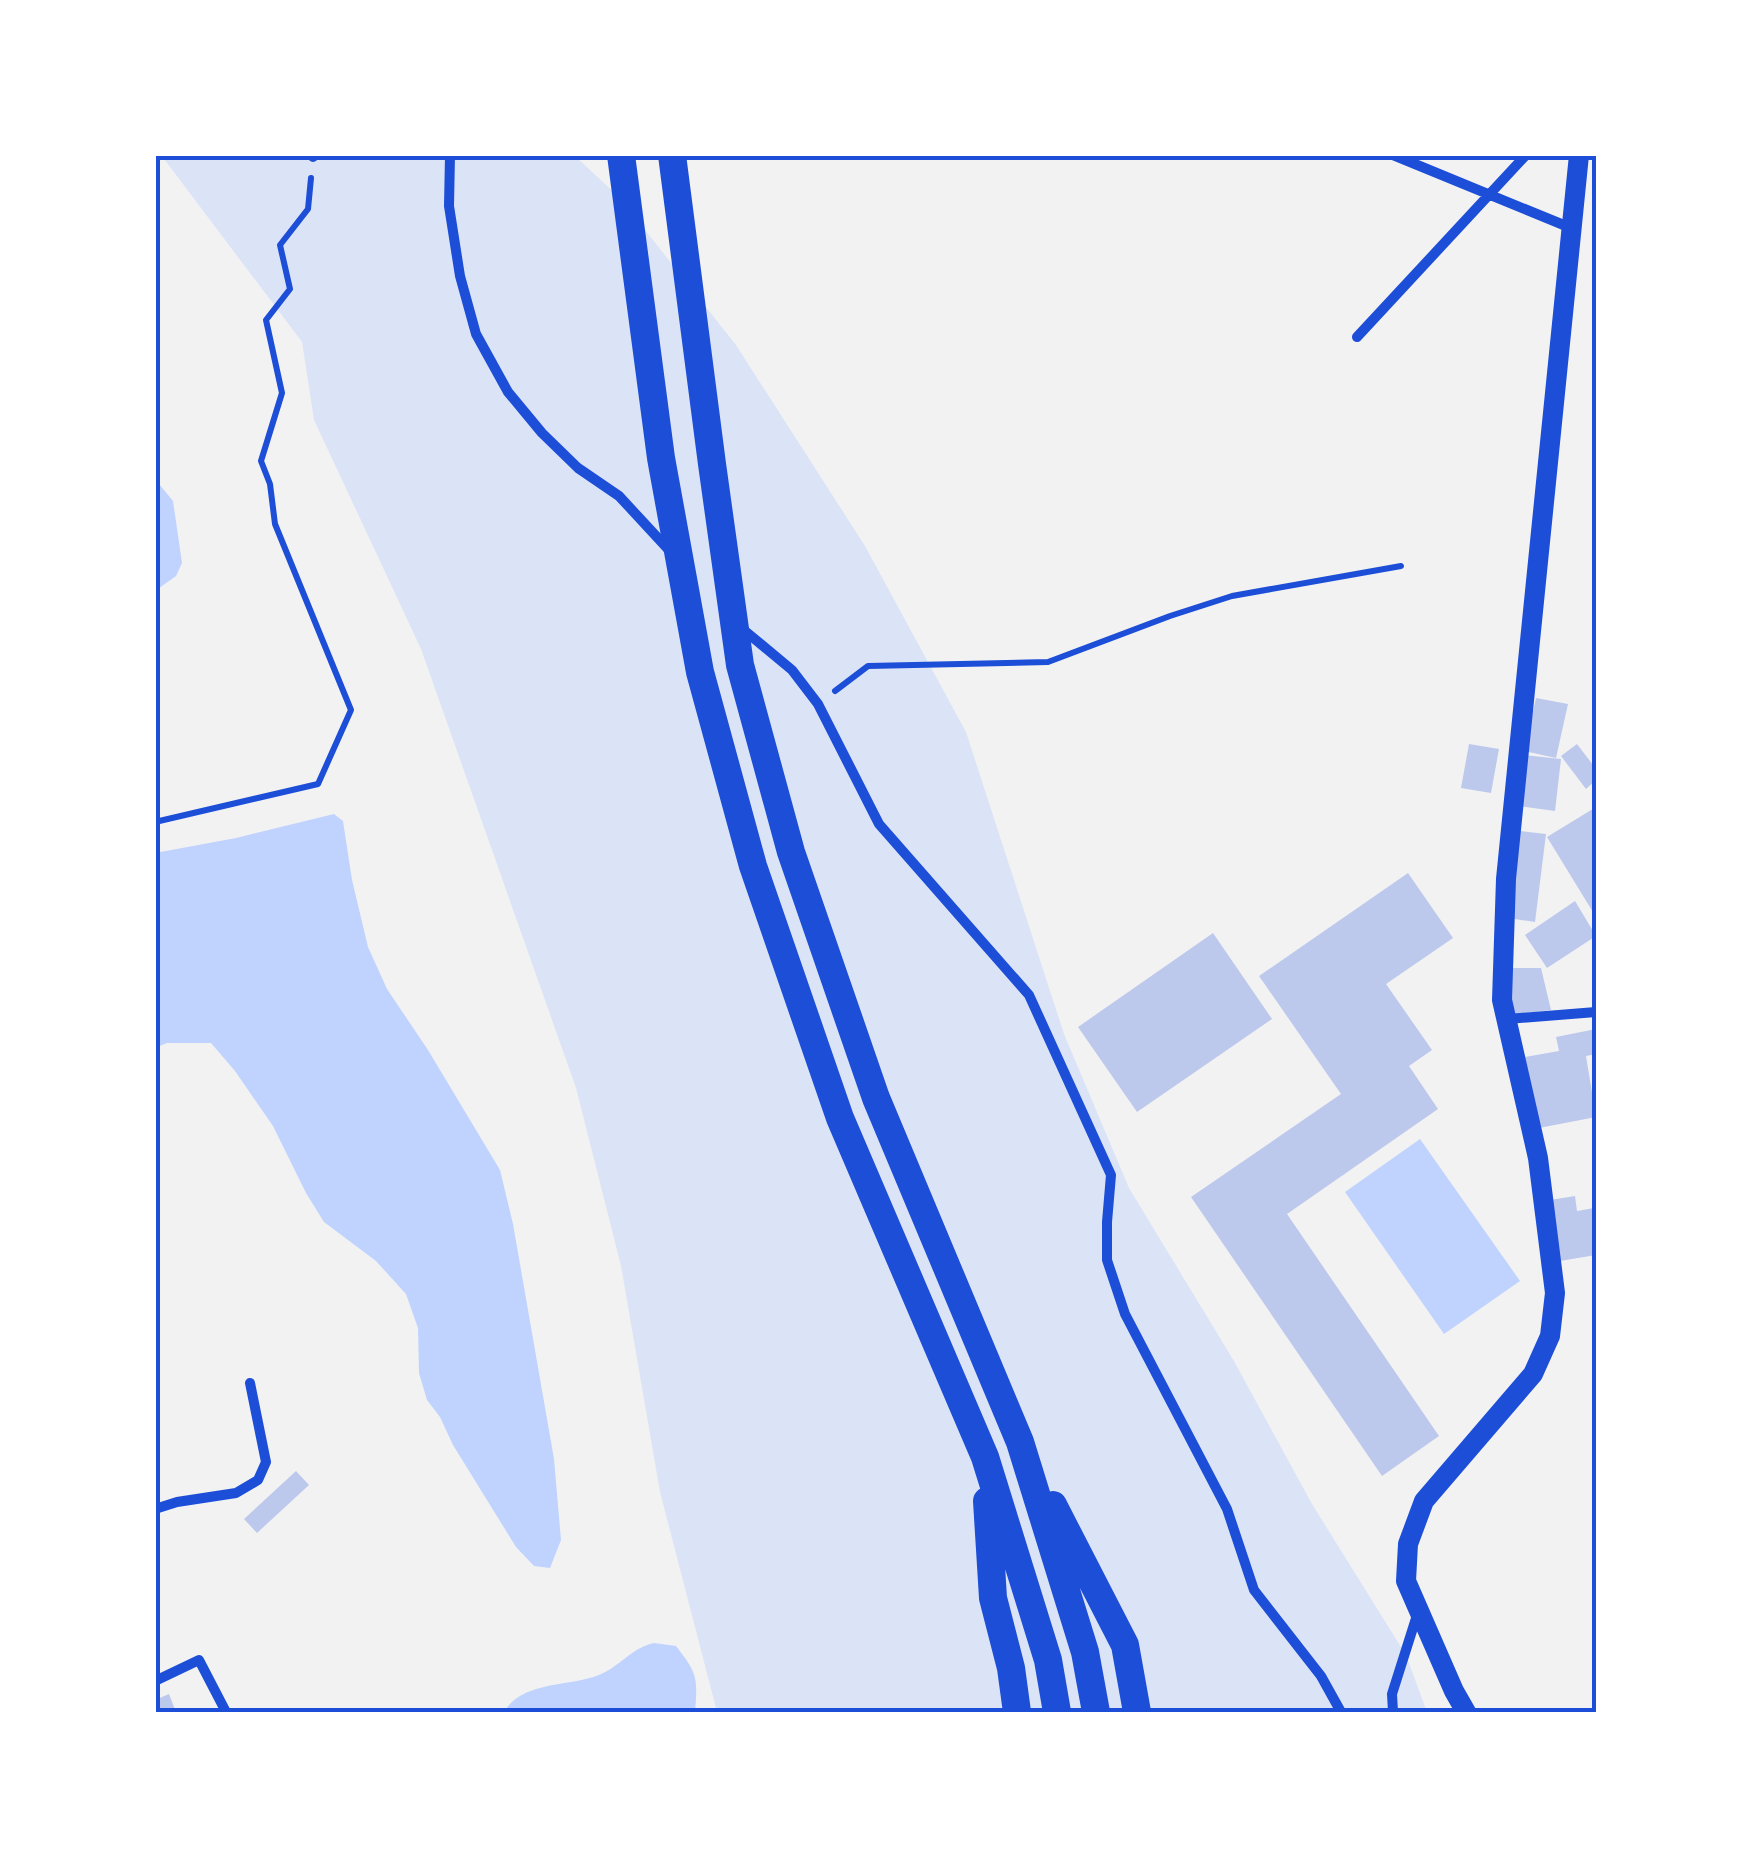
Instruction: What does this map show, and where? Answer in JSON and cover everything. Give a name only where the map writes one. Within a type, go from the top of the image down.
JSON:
[{"type":"highway","points":[[621,155],[661,458],[700,672],[752,866],[840,1118],[985,1456],[1048,1660],[1057,1712]]},
{"type":"highway","points":[[672,155],[740,665],[791,852],[876,1098],[1020,1442],[1125,1645],[1137,1712]]},
{"type":"highway","points":[[1020,1442],[1085,1652],[1096,1712]]},
{"type":"highway","points":[[985,1456],[993,1598],[1011,1668],[1017,1712]]},
{"type":"main road","points":[[1466,1712],[1406,1581],[1408,1544],[1424,1502],[1533,1374],[1550,1336],[1555,1293],[1538,1158],[1502,1000],[1506,879],[1579,155]]},
{"type":"street","points":[[450,155],[449,206],[460,276],[476,334],[508,392],[542,434],[578,468],[619,496],[680,562]]},
{"type":"street","points":[[1392,155],[1572,229]]},
{"type":"street","points":[[1357,337],[1526,155]]},
{"type":"street","points":[[734,621],[792,670],[818,704],[879,824],[1029,995],[1110,1175],[1107,1260],[1126,1314],[1228,1509],[1254,1590],[1320,1676],[1341,1712]]},
{"type":"street","points":[[1506,1019],[1596,1012]]},
{"type":"street","points":[[155,1510],[178,1502],[236,1493],[258,1480],[266,1462],[250,1384]]},
{"type":"street","points":[[1393,1712],[1392,1694],[1418,1610]]},
{"type":"street","points":[[155,1680],[200,1660],[226,1712]]},
{"type":"path","points":[[155,822],[318,784],[351,710],[275,524],[270,484],[261,461],[282,393],[266,320],[290,288],[280,245],[308,208],[313,156]]},
{"type":"path","points":[[818,704],[868,666],[1048,662],[1232,596],[1401,566]]},
{"type":"shaded area","points":[[161,155],[574,155],[619,197],[736,345],[865,546],[966,732],[1064,1034],[1129,1188],[1234,1361],[1312,1504],[1406,1655],[1427,1712],[717,1712],[660,1492],[621,1266],[576,1088],[421,649],[314,420],[302,342]]},
{"type":"water","points":[[155,479],[173,501],[182,563],[176,576],[155,591]]},
{"type":"water","points":[[334,814],[343,821],[368,947],[387,989],[500,1170],[554,1459],[561,1540],[550,1568],[534,1566],[516,1547],[427,1400],[419,1373],[418,1328],[406,1294],[376,1261],[324,1222],[273,1126],[211,1043],[167,1043],[155,1048],[155,853]]},
{"type":"water","points":[[1420,1139],[1520,1281],[1444,1334],[1345,1192]]},
{"type":"water","points":[[654,1643],[676,1646],[688,1663],[696,1683],[695,1712],[504,1712],[522,1695],[599,1675]]},
{"type":"building","points":[[1536,698],[1568,704],[1556,758],[1524,751]]},
{"type":"building","points":[[1469,744],[1499,749],[1491,793],[1461,788]]},
{"type":"building","points":[[1577,744],[1596,769],[1596,780],[1586,789],[1561,756]]},
{"type":"building","points":[[1524,755],[1561,759],[1555,811],[1518,806]]},
{"type":"building","points":[[1596,807],[1596,917],[1547,837]]},
{"type":"building","points":[[1520,831],[1546,834],[1535,922],[1508,918]]},
{"type":"building","points":[[1408,873],[1453,938],[1386,984],[1432,1050],[1409,1066],[1438,1109],[1287,1214],[1439,1436],[1382,1476],[1191,1197],[1341,1094],[1259,976]]},
{"type":"building","points":[[1575,901],[1596,936],[1547,968],[1525,935]]},
{"type":"building","points":[[1213,933],[1272,1019],[1137,1112],[1078,1027]]},
{"type":"building","points":[[1509,968],[1541,968],[1551,1010],[1511,1015]]},
{"type":"building","points":[[1596,1029],[1596,1054],[1586,1056],[1596,1117],[1539,1128],[1525,1057],[1559,1051],[1556,1037]]},
{"type":"building","points":[[1575,1196],[1577,1211],[1594,1208],[1596,1255],[1554,1262],[1544,1201]]},
{"type":"building","points":[[296,1471],[309,1485],[257,1533],[244,1519]]},
{"type":"building","points":[[169,1694],[176,1712],[155,1712],[155,1700]]}]
